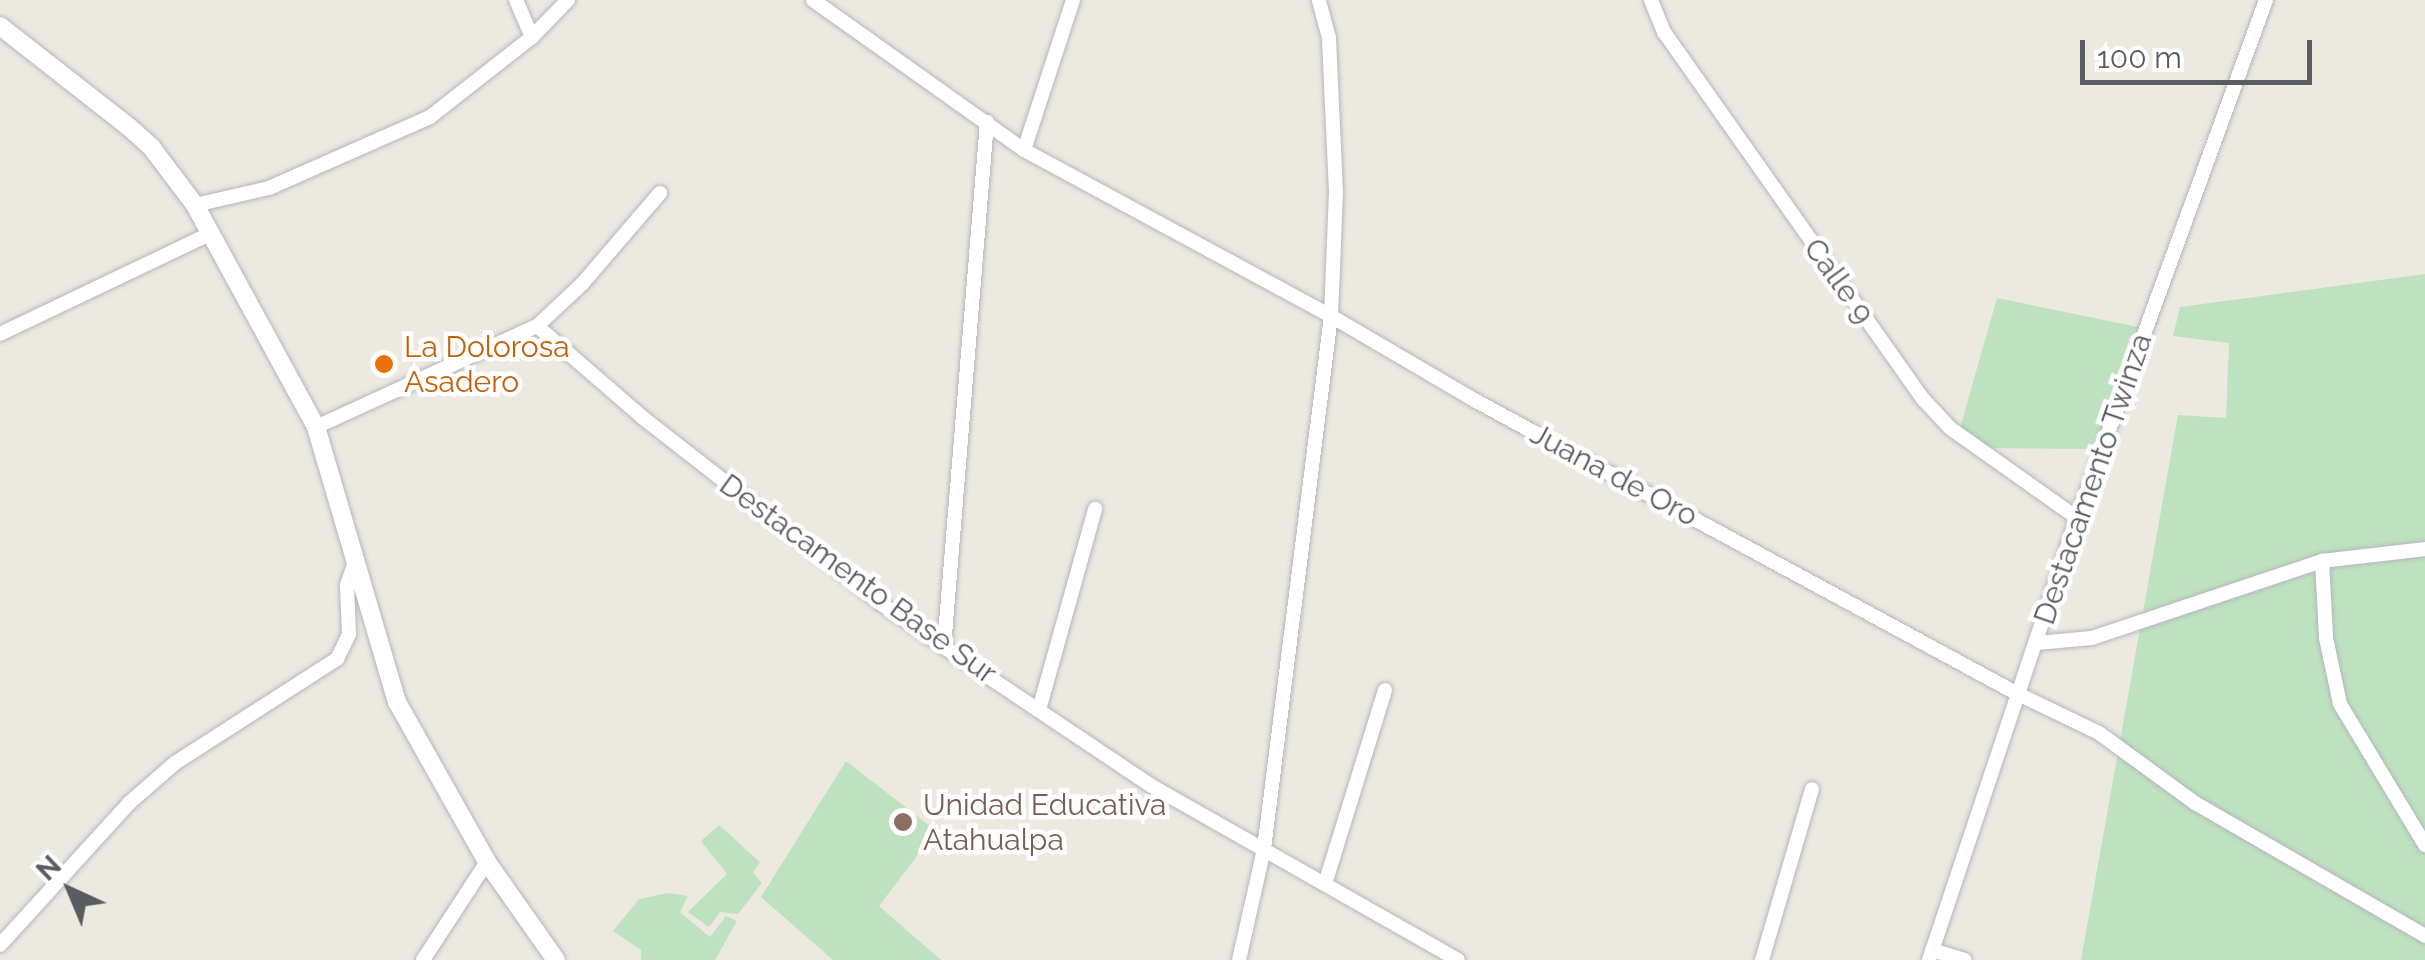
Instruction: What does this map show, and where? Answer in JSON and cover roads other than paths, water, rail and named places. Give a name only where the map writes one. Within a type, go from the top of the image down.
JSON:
[{"type":"street","points":[[516,0],[532,37]]},
{"type":"street","points":[[195,205],[270,188],[430,117],[532,37],[568,0]]},
{"type":"street","name":"Juana de Oro","points":[[812,0],[1024,150],[1331,316],[1476,401],[2018,694],[2099,733],[2195,804],[2425,936]]},
{"type":"street","points":[[1024,150],[1074,0]]},
{"type":"street","points":[[1239,960],[1264,849],[1331,316],[1336,193],[1329,38],[1319,0]]},
{"type":"street","name":"Calle 9","points":[[1651,0],[1664,32],[1924,400],[1950,428],[2077,518]]},
{"type":"street","name":"Destacamento Twinza","points":[[1930,955],[2077,518],[2266,0]]},
{"type":"street","points":[[0,26],[130,127],[152,148],[195,205],[316,427],[398,702],[487,862],[556,960]]},
{"type":"street","points":[[944,648],[986,122]]},
{"type":"street","points":[[316,427],[537,326],[582,284],[660,193]]},
{"type":"street","points":[[0,334],[210,234]]},
{"type":"street","name":"Destacamento Base Sur","points":[[537,326],[658,429],[880,603],[944,648],[1150,785],[1458,960]]},
{"type":"street","points":[[1039,710],[1095,509]]},
{"type":"street","points":[[2037,643],[2092,638],[2322,562],[2425,549]]},
{"type":"street","points":[[0,945],[129,803],[175,763],[337,659],[347,646],[347,585],[355,562]]},
{"type":"street","points":[[2322,562],[2326,638],[2340,704],[2425,845]]},
{"type":"street","points":[[1325,884],[1386,690]]},
{"type":"street","points":[[1762,960],[1812,789]]},
{"type":"street","points":[[423,960],[487,862]]},
{"type":"street","points":[[1930,955],[1964,960]]},
{"type":"place","name":"La Dolorosa Asadero","points":[[384,364]]},
{"type":"place","name":"Unidad Educativa Atahualpa","points":[[903,822]]}]
